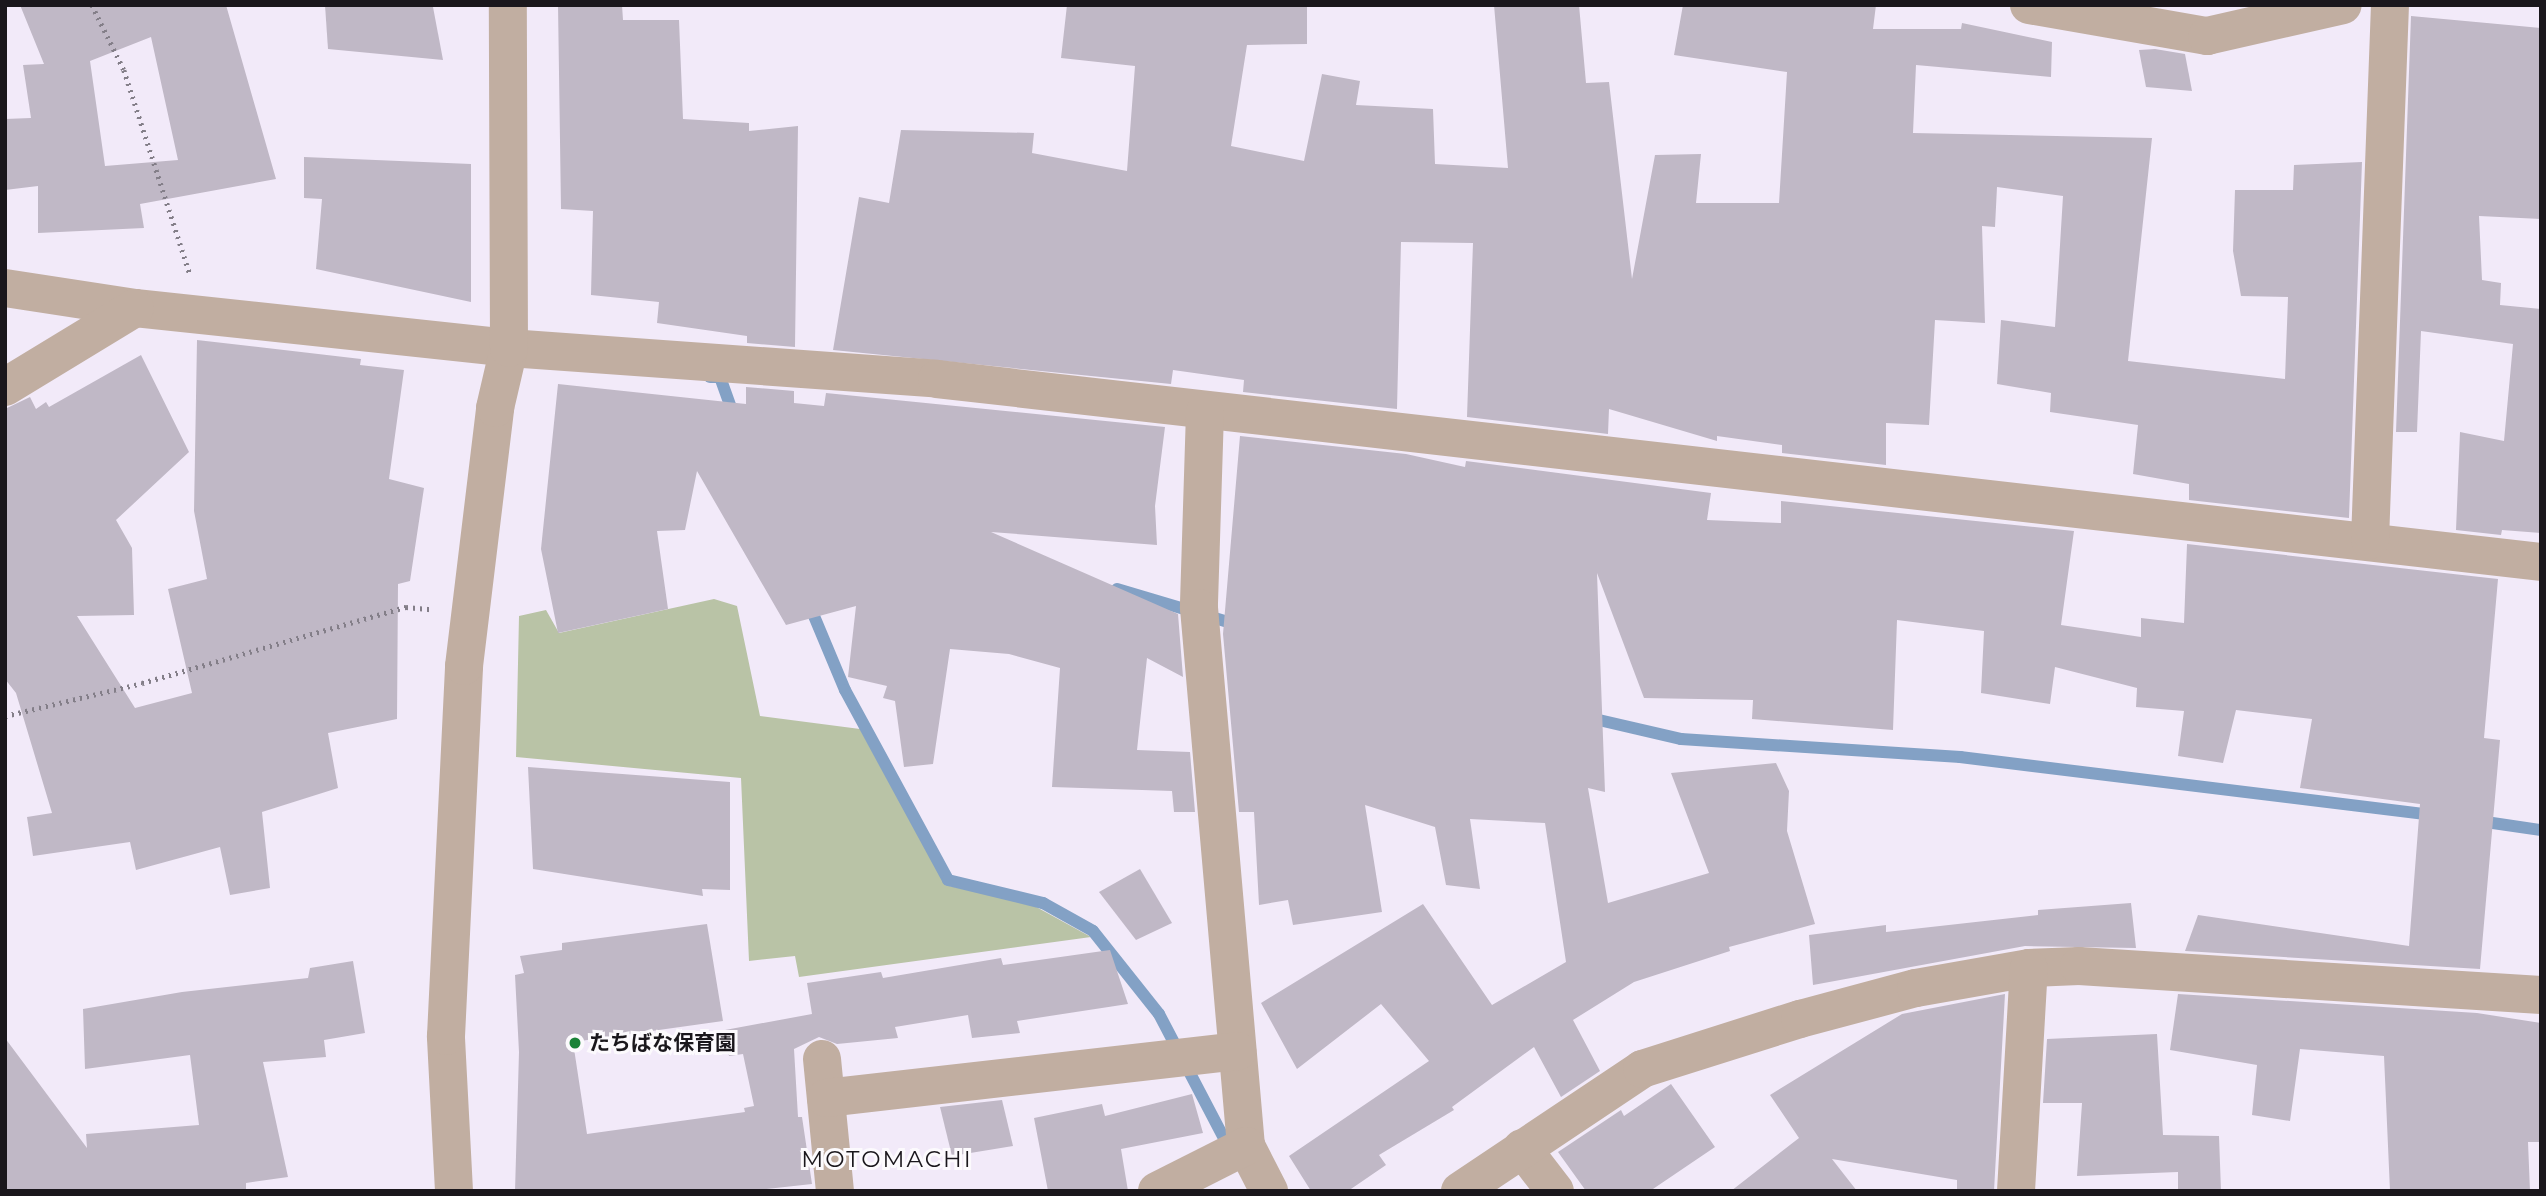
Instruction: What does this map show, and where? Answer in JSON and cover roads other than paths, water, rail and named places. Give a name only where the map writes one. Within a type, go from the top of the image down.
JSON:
[{"type":"street","points":[[454,1191],[446,1035],[470,613],[495,408],[509,348],[508,5]]},
{"type":"street","points":[[2029,5],[2113,23],[2207,36],[2343,5]]},
{"type":"street","points":[[2370,540],[2390,5]]},
{"type":"street","points":[[5,288],[135,308],[509,348],[937,379],[1205,412],[2370,540],[2541,562]]},
{"type":"street","points":[[5,387],[135,308]]},
{"type":"street","points":[[1205,412],[1199,608],[1246,1146],[1269,1191]]},
{"type":"street","points":[[1460,1191],[1642,1069],[1878,998],[2029,968],[2079,966],[2541,995]]},
{"type":"street","points":[[2016,1191],[2029,968]]},
{"type":"street","points":[[826,1098],[1237,1051]]},
{"type":"street","points":[[822,1059],[835,1191]]},
{"type":"street","points":[[1157,1191],[1246,1146]]},
{"type":"street","points":[[1522,1148],[1555,1191]]},
{"type":"waterway","points":[[710,377],[720,377],[734,416]]},
{"type":"waterway","points":[[1117,589],[1241,626]]},
{"type":"waterway","points":[[809,604],[845,690],[948,880],[1043,903],[1093,931],[1159,1014],[1230,1150]]},
{"type":"waterway","points":[[1586,717],[1681,739],[1960,757],[2433,815]]},
{"type":"waterway","points":[[2479,821],[2541,830]]},
{"type":"place","name":"たちばな保育園","points":[[575,1043]]},
{"type":"district","name":"MOTOMACHI","points":[[887,1159]]}]
